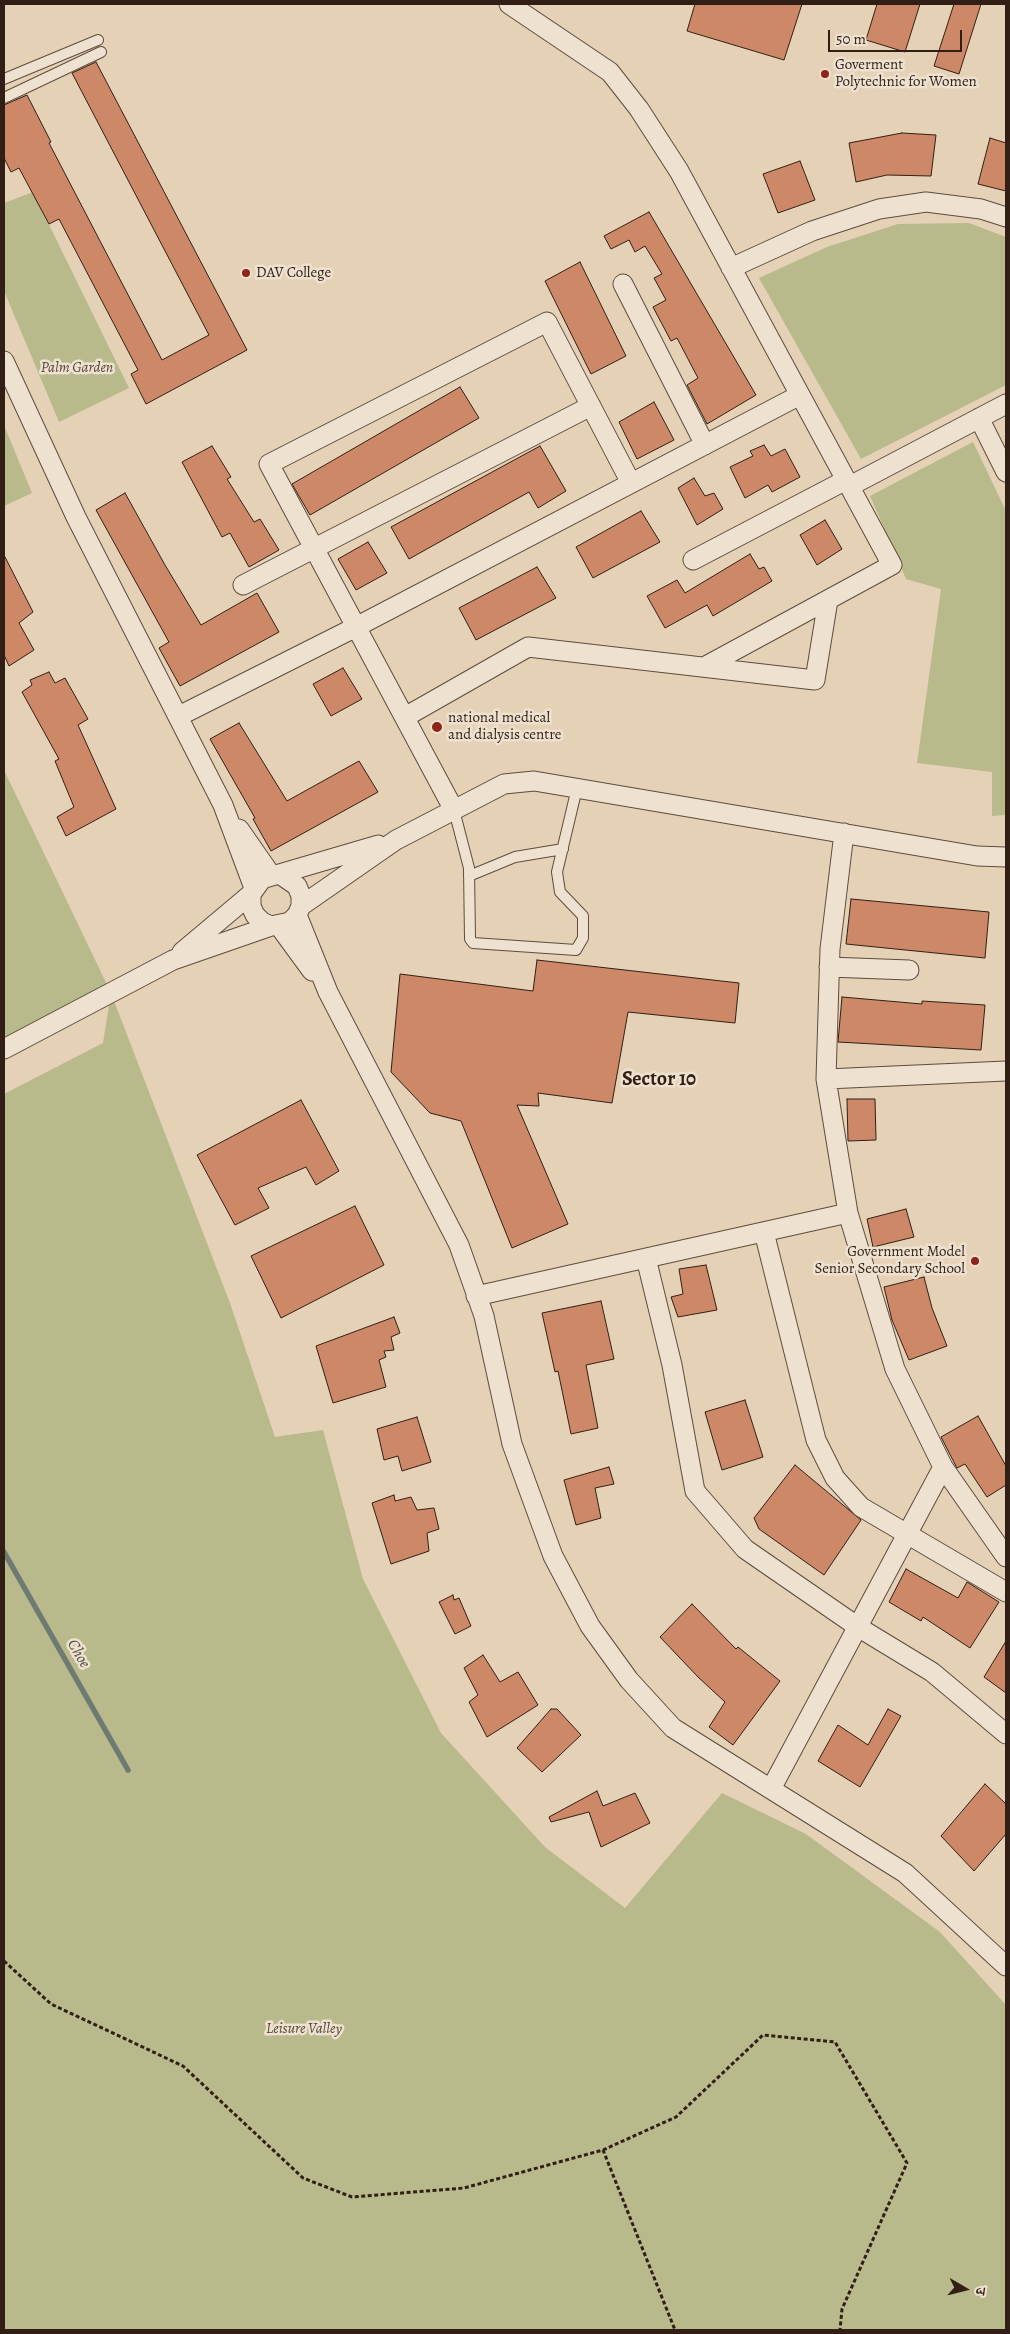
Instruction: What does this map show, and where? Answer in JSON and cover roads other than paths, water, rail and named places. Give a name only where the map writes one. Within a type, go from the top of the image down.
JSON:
[{"type":"street","points":[[509,4],[610,72],[639,109],[678,171],[892,565],[704,667]]},
{"type":"street","points":[[731,268],[812,231],[879,209],[926,202],[981,209],[1006,217]]},
{"type":"street","points":[[622,284],[705,445]]},
{"type":"street","points":[[454,810],[269,464],[547,322],[631,483]]},
{"type":"street","points":[[4,362],[76,517],[223,805],[252,891],[251,906],[255,915],[262,922],[275,926],[328,992]]},
{"type":"street","points":[[179,716],[356,627],[800,395]]},
{"type":"street","points":[[693,560],[1006,404]]},
{"type":"street","points":[[243,585],[591,406]]},
{"type":"street","points":[[979,418],[1006,472]]},
{"type":"street","points":[[404,718],[528,647],[815,680],[828,600]]},
{"type":"street","points":[[4,1049],[173,960],[290,922],[299,910],[396,840],[504,784],[534,781],[977,856],[1006,856]]},
{"type":"street","points":[[223,805],[276,875],[297,886],[301,896],[299,910],[328,992],[458,1245],[484,1316],[512,1444],[553,1556],[590,1626],[629,1680],[673,1728],[905,1873],[1006,1966]]},
{"type":"street","points":[[844,833],[829,967],[826,1078],[848,1213],[895,1368],[942,1467],[1006,1558]]},
{"type":"street","points":[[173,960],[252,891],[262,879],[396,840]]},
{"type":"street","points":[[829,967],[909,970]]},
{"type":"street","points":[[826,1078],[1006,1071]]},
{"type":"street","points":[[476,1296],[848,1213]]},
{"type":"street","points":[[764,1232],[816,1440],[835,1478],[861,1507],[1006,1592]]},
{"type":"street","points":[[646,1258],[672,1365],[695,1491],[745,1550],[858,1627],[932,1672],[1006,1734]]},
{"type":"street","points":[[771,1789],[942,1467]]},
{"type":"lane","points":[[4,79],[98,40]]},
{"type":"lane","points":[[4,98],[101,52]]},
{"type":"lane","points":[[454,810],[469,876],[470,939],[474,943],[576,950],[584,938],[583,916],[560,892],[558,865],[576,788]]},
{"type":"lane","points":[[469,876],[515,857],[563,849]]},
{"type":"waterway","name":"Choe","points":[[4,1552],[128,1770]]},
{"type":"place","name":"Goverment Polytechnic for Women","points":[[825,74]]},
{"type":"place","name":"DAV College","points":[[246,273]]},
{"type":"place","name":"national medical and dialysis centre","points":[[437,727]]},
{"type":"place","name":"Government Model Senior Secondary School","points":[[975,1261]]},
{"type":"district","name":"Sector 10","points":[[659,1080]]},
{"type":"park label","name":"Palm Garden","points":[[77,368]]},
{"type":"park label","name":"Leisure Valley","points":[[304,2029]]}]
